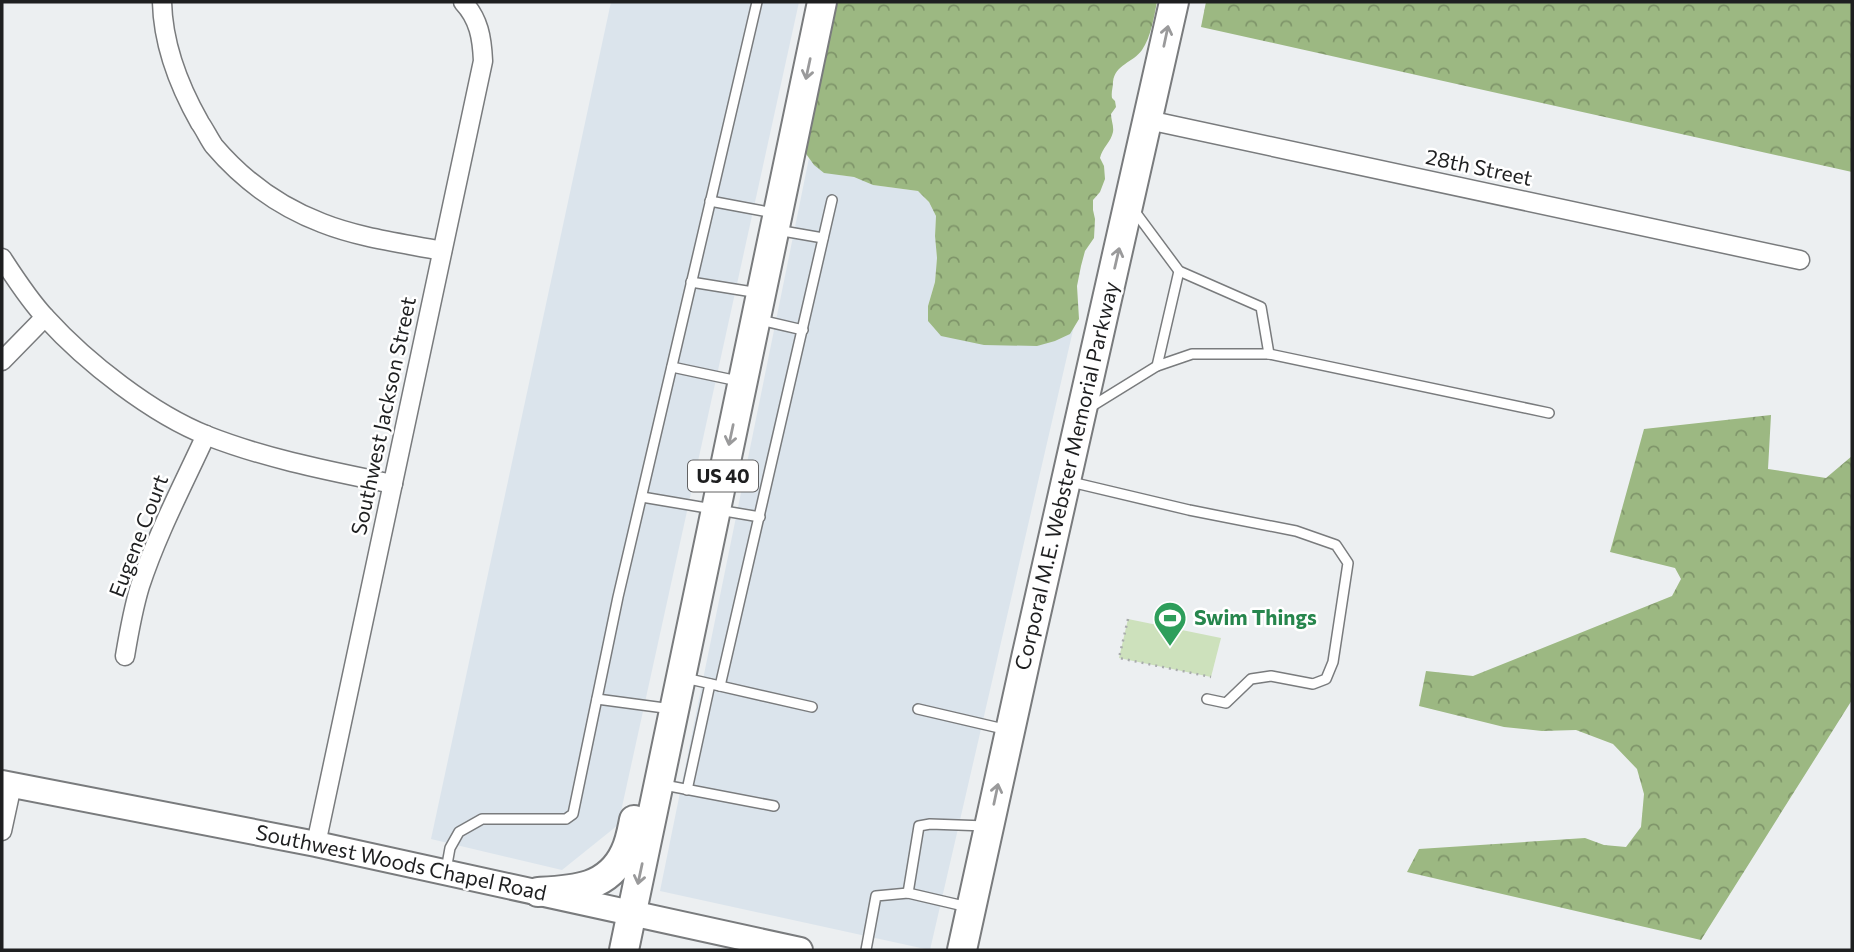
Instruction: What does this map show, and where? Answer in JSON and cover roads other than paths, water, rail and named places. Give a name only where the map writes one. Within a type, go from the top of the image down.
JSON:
[{"type":"main road","name":"US 40","points":[[624,950],[822,2]]},
{"type":"main road","name":"Corporal M.E. Webster Memorial Parkway","points":[[962,950],[1174,2]]},
{"type":"main road","points":[[538,892],[572,890],[592,884],[608,875],[618,864],[626,852],[644,777],[658,736],[674,709]]},
{"type":"main road","name":"Southwest Woods Chapel Road","points":[[7,784],[316,844],[800,950]]},
{"type":"street","points":[[162,2],[172,63],[190,106],[213,144],[246,177],[284,206],[322,223],[357,234],[442,251]]},
{"type":"street","name":"Southwest Jackson Street","points":[[316,844],[483,61],[482,35],[472,12],[463,2]]},
{"type":"street","name":"28th Street","points":[[1148,120],[1800,260]]},
{"type":"street","points":[[2,258],[45,317],[82,353],[127,390],[166,414],[206,435],[256,453],[393,484]]},
{"type":"street","points":[[2,361],[45,317]]},
{"type":"street","name":"Eugene Court","points":[[125,656],[131,623],[155,546],[206,435]]},
{"type":"street","points":[[2,831],[7,784]]},
{"type":"lane","points":[[446,872],[450,848],[459,832],[482,820],[566,819],[572,814],[642,497],[757,2]]},
{"type":"lane","points":[[687,790],[760,517],[832,200]]},
{"type":"lane","points":[[710,201],[823,238]]},
{"type":"lane","points":[[1129,203],[1179,271],[1261,307],[1269,355]]},
{"type":"lane","points":[[1157,366],[1179,271]]},
{"type":"lane","points":[[691,282],[759,307],[803,330]]},
{"type":"lane","points":[[1082,413],[1157,366],[1192,354],[1269,355],[1549,413]]},
{"type":"lane","points":[[672,368],[743,382]]},
{"type":"lane","points":[[1066,481],[1189,510],[1296,531],[1336,545],[1348,563],[1333,662],[1326,679],[1313,684],[1271,676],[1251,679],[1226,703],[1207,699]]},
{"type":"lane","points":[[642,497],[760,517]]},
{"type":"lane","points":[[681,677],[812,708]]},
{"type":"lane","points":[[597,699],[674,709]]},
{"type":"lane","points":[[918,709],[1010,731]]},
{"type":"lane","points":[[659,784],[774,806]]},
{"type":"lane","points":[[908,893],[919,826],[989,826]]},
{"type":"lane","points":[[866,950],[876,896],[908,893],[971,908]]},
{"type":"place","name":"Swim Things","points":[[1170,648]]}]
